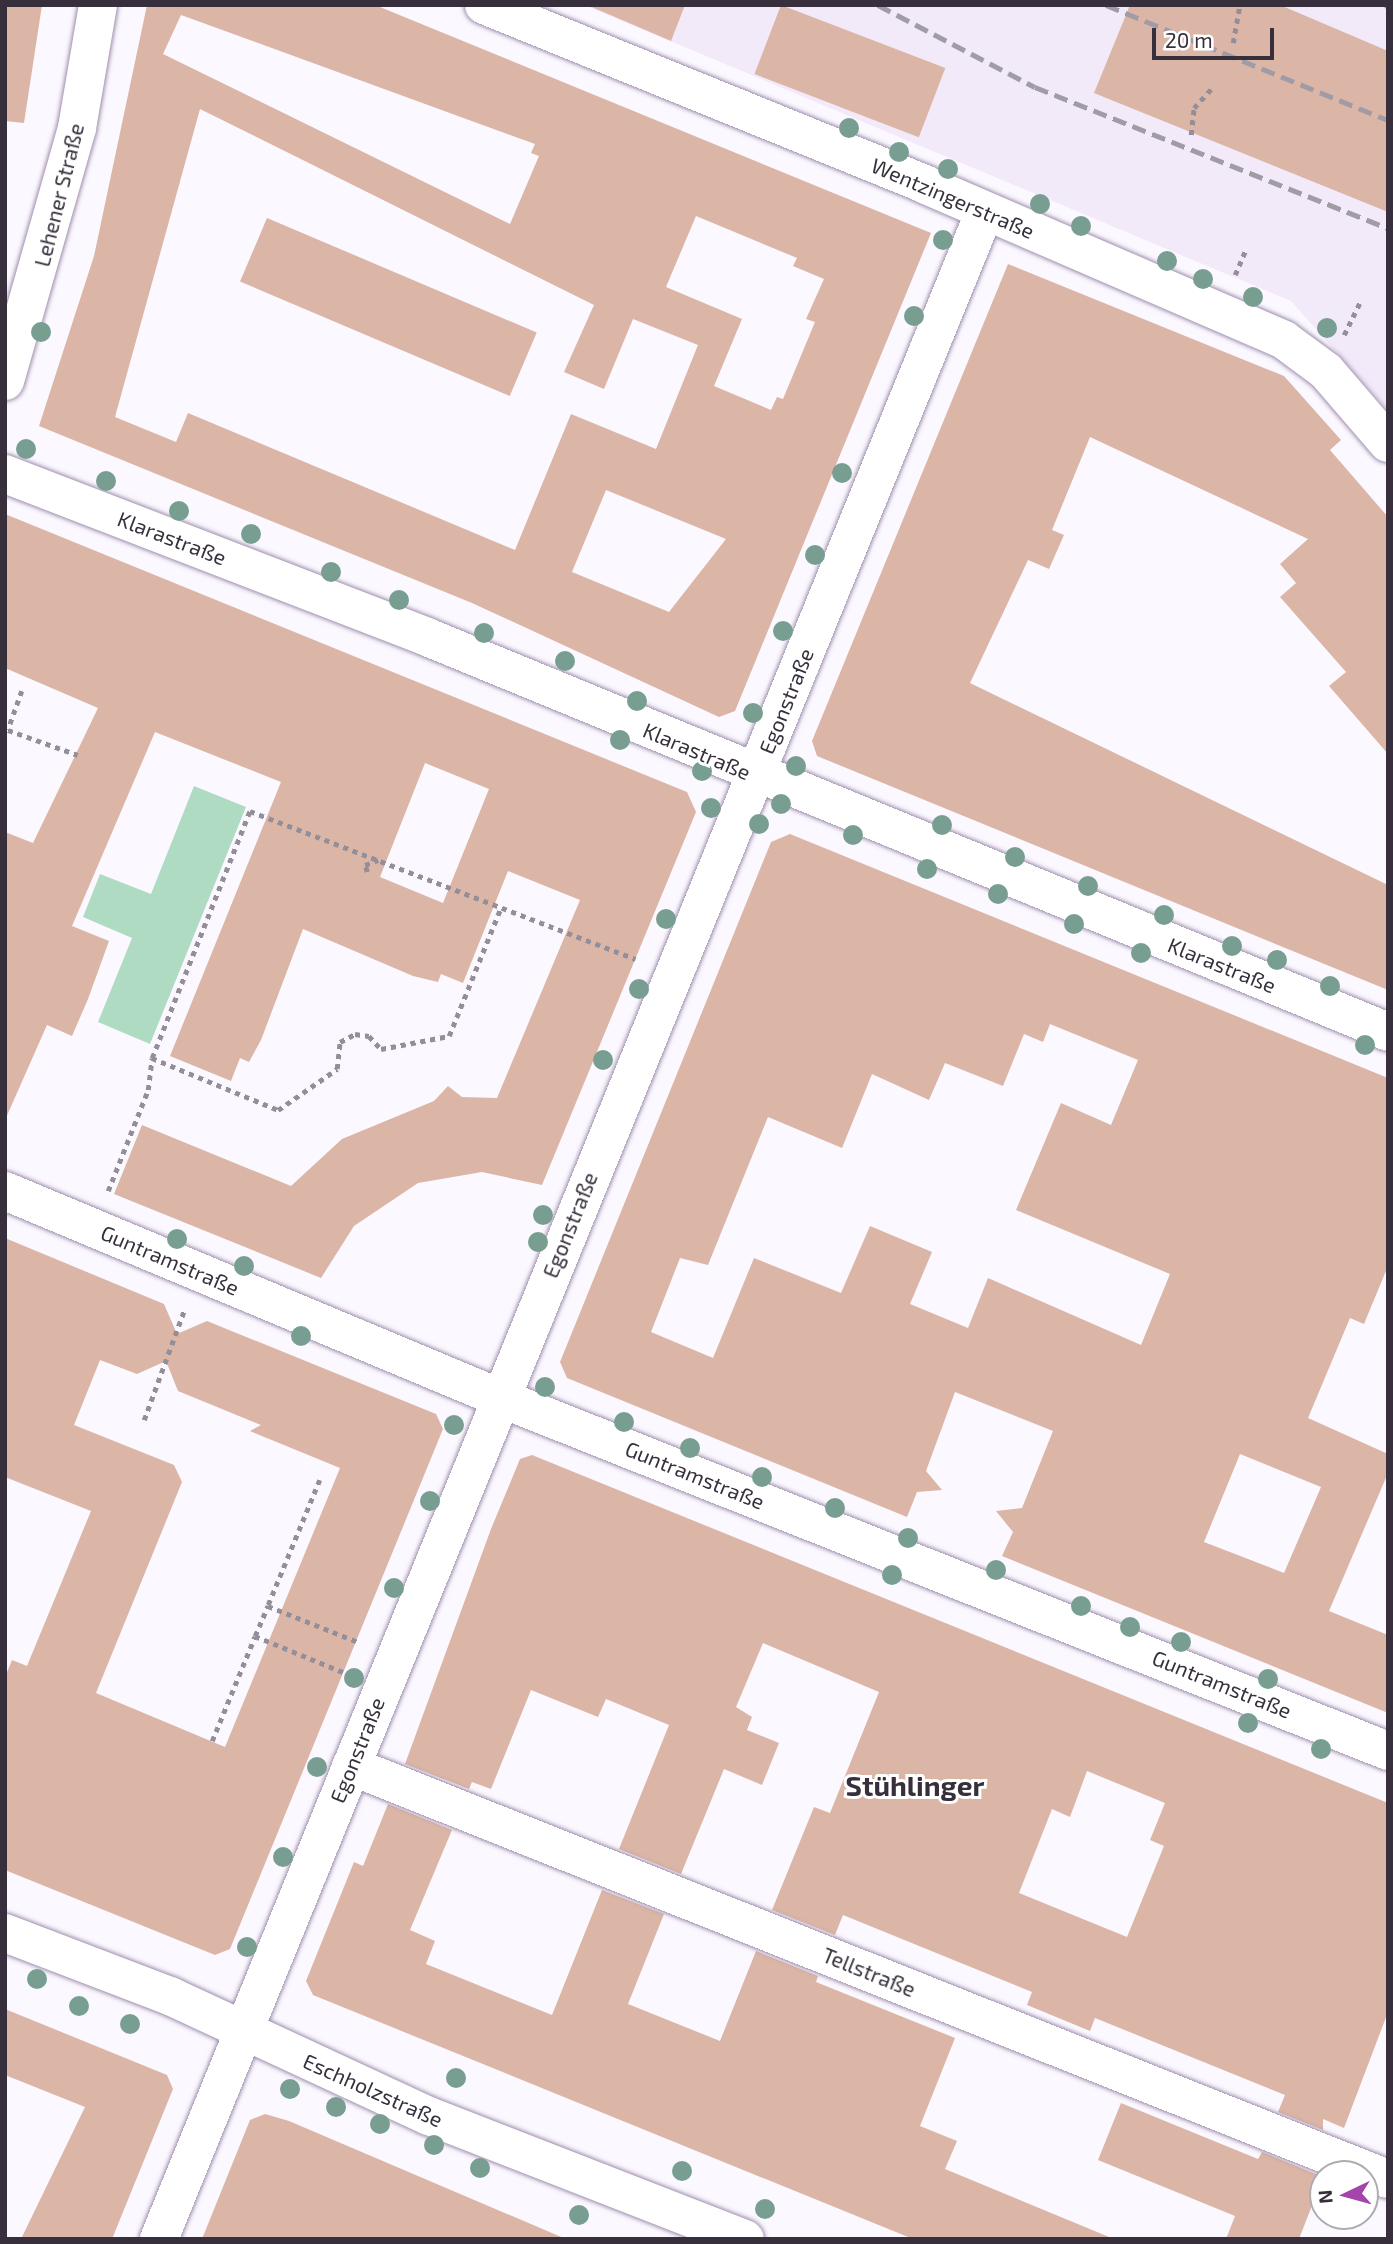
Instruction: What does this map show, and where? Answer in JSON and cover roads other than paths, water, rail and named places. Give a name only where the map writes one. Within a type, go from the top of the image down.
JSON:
[{"type":"street","name":"Lehener Straße","points":[[5,381],[77,128],[98,5]]},
{"type":"street","name":"Wentzingerstraße","points":[[484,5],[1284,340],[1326,370],[1388,443]]},
{"type":"street","name":"Egonstraße","points":[[159,2239],[240,2030],[351,1766],[984,213]]},
{"type":"street","name":"Klarastraße","points":[[5,474],[427,637],[756,776],[1388,1032]]},
{"type":"street","name":"Guntramstraße","points":[[5,1191],[500,1398],[1388,1751]]},
{"type":"street","name":"Tellstraße","points":[[351,1766],[1388,2179]]},
{"type":"street","name":"Eschholzstraße","points":[[5,1933],[240,2030],[429,2116],[745,2239]]},
{"type":"railway","points":[[878,5],[1035,87],[1388,228]]},
{"type":"railway","points":[[1106,5],[1388,120]]},
{"type":"district","name":"Stühlinger","points":[[915,1785]]}]
